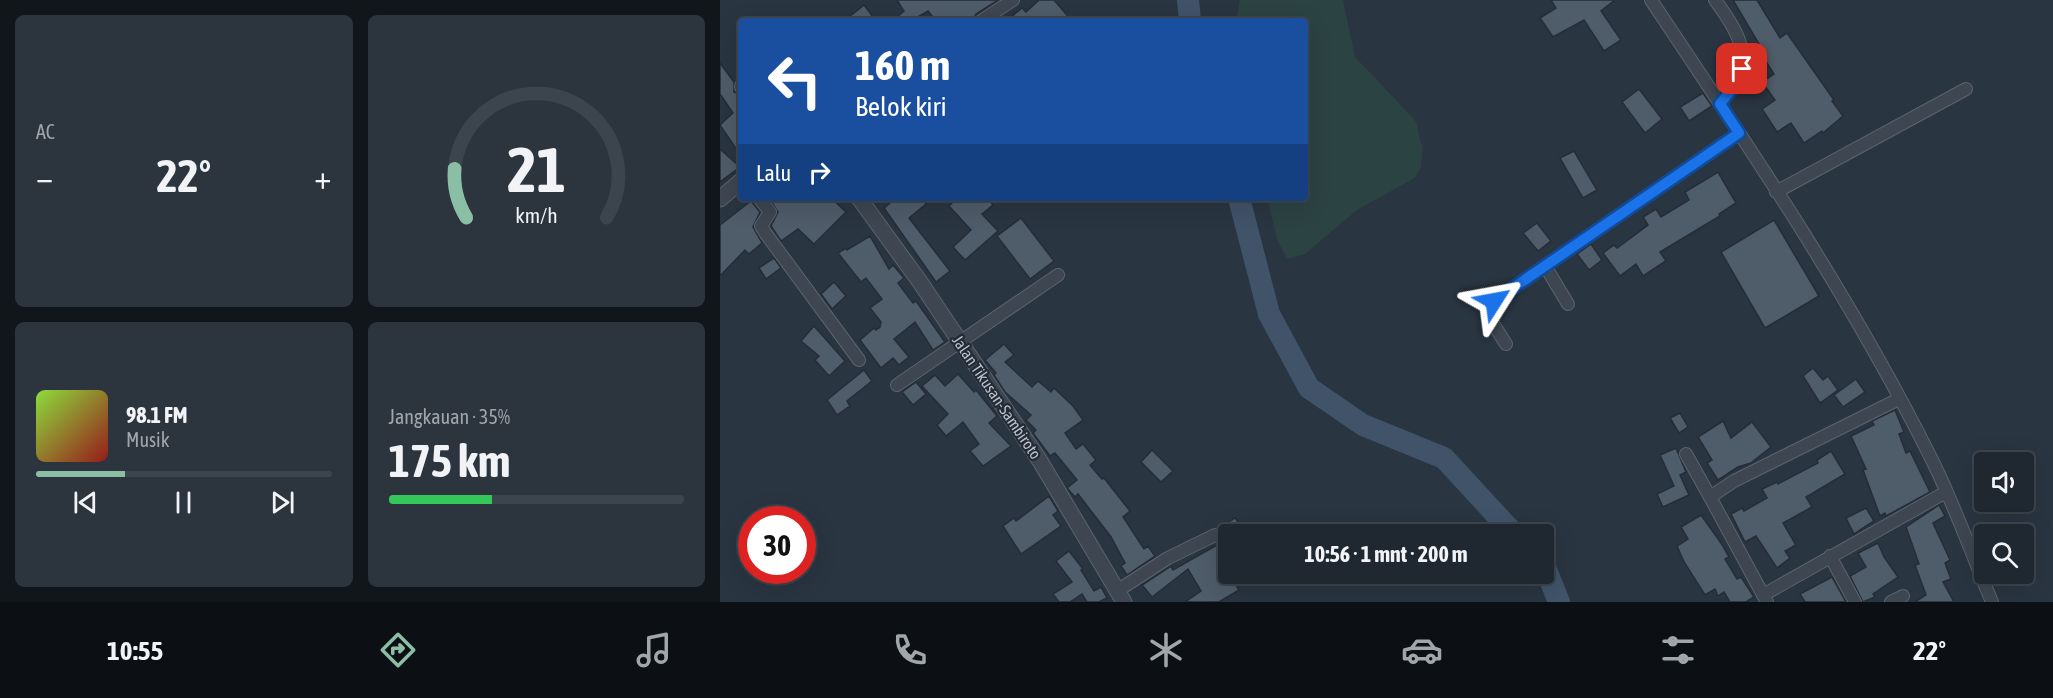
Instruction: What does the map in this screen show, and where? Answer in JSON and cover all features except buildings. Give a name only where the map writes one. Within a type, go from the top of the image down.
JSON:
[{"type":"street","points":[[985,18],[1012,0]]},
{"type":"street","points":[[1651,0],[1739,133],[1865,332],[1930,456],[1992,602]]},
{"type":"street","points":[[1715,0],[1736,29],[1743,53],[1742,69],[1736,84],[1720,104]]},
{"type":"street","points":[[1776,192],[1966,89]]},
{"type":"street","points":[[1506,344],[1490,319],[1489,307],[1739,133]]},
{"type":"street","points":[[720,199],[738,184]]},
{"type":"street","points":[[761,201],[770,212],[761,226],[765,234],[859,360]]},
{"type":"street","name":"Jalan Tikusan-Sambiroto","points":[[861,201],[959,340],[1040,461],[1121,596]]},
{"type":"street","points":[[1545,266],[1568,304]]},
{"type":"street","points":[[897,385],[959,340],[1058,275]]},
{"type":"street","points":[[1710,497],[1734,481],[1899,399]]},
{"type":"street","points":[[1686,454],[1765,598],[1830,556],[1946,492]]},
{"type":"street","points":[[1121,596],[1168,558],[1215,535],[1218,536]]},
{"type":"street","points":[[1830,556],[1855,602]]},
{"type":"street","points":[[1891,602],[1903,596]]},
{"type":"green space","points":[[1240,0],[1343,0],[1355,57],[1414,119],[1423,146],[1421,167],[1415,178],[1357,210],[1305,254],[1287,259],[1277,239],[1268,201],[1308,201],[1308,18],[1237,18]]},
{"type":"waterway","points":[[1188,0],[1190,18]]},
{"type":"waterway","points":[[1240,201],[1269,314],[1309,388],[1363,425],[1444,458],[1505,524]]},
{"type":"waterway","points":[[1552,584],[1559,602]]},
{"type":"route","points":[[1494,301],[1739,133],[1720,104],[1736,84],[1742,69]]}]
